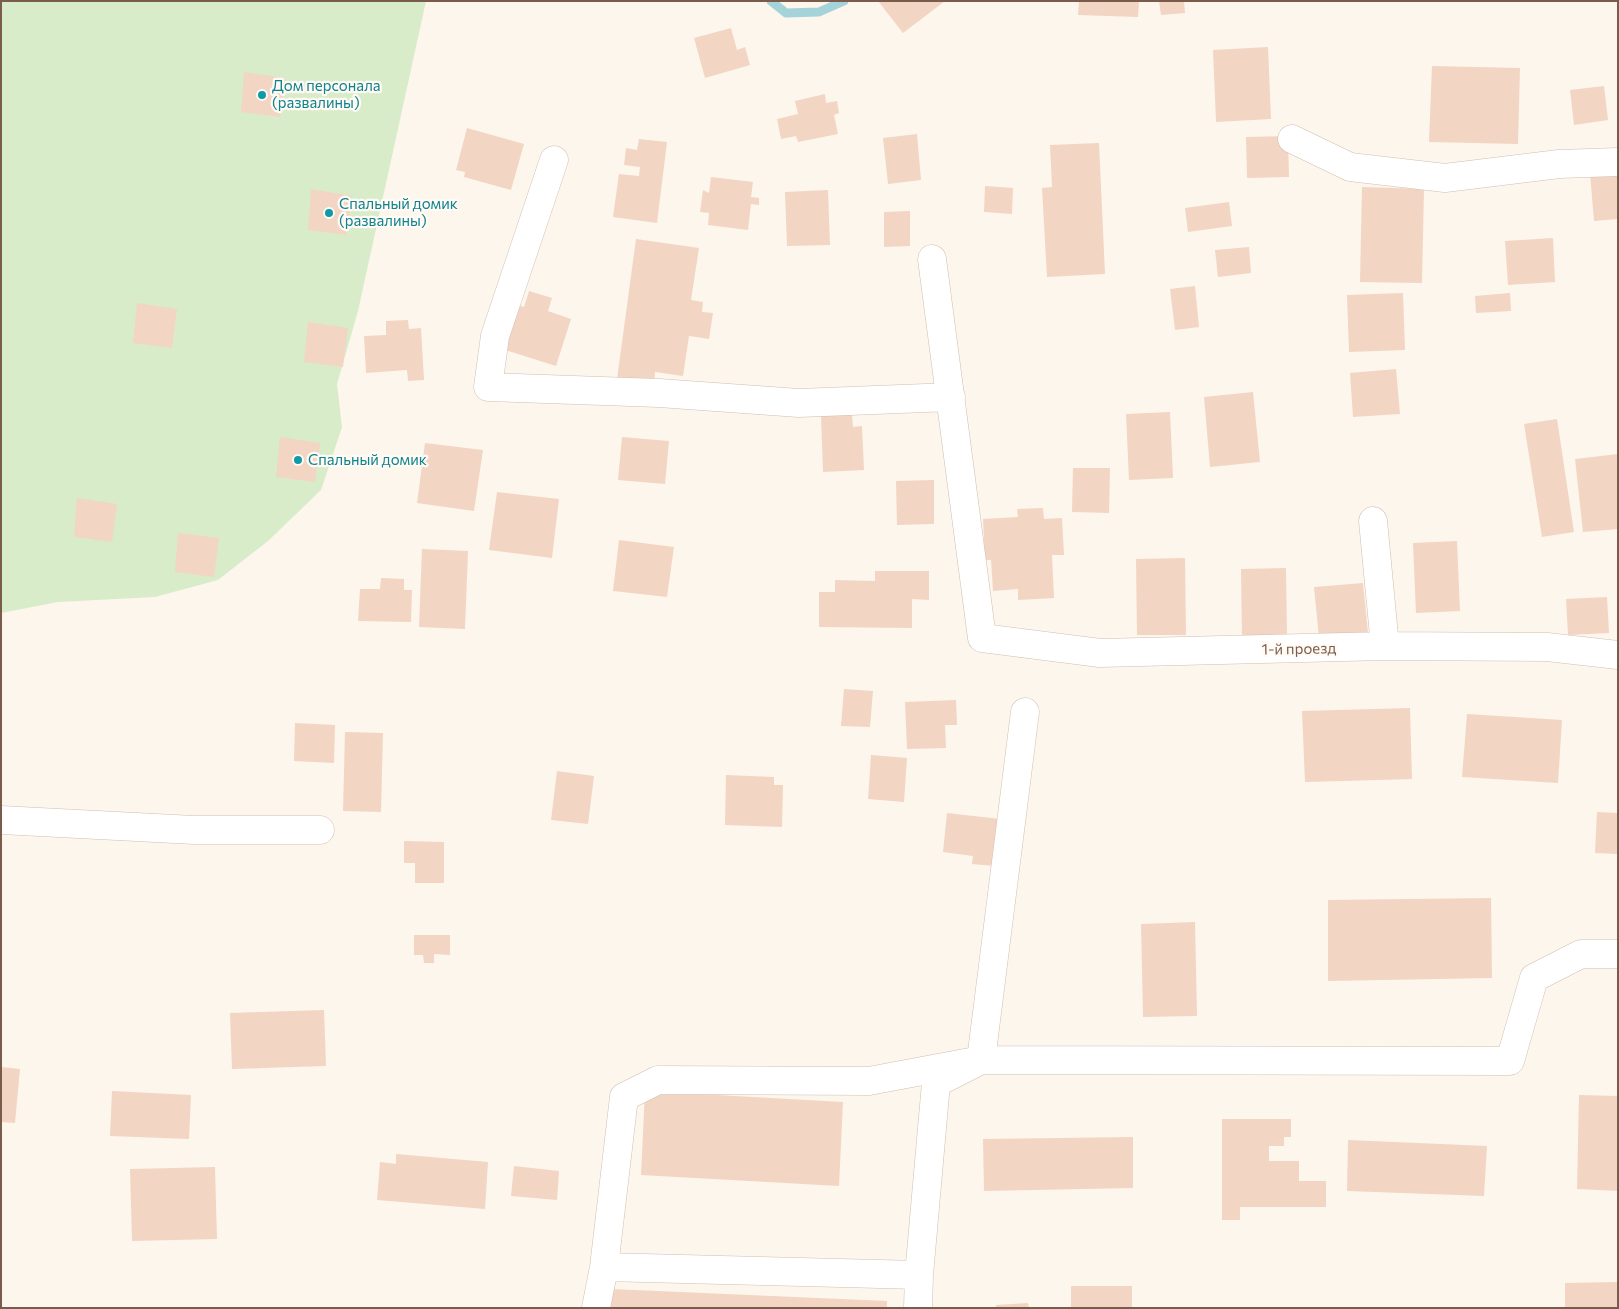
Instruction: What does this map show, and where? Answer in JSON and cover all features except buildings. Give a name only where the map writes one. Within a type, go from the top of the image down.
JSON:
[{"type":"street","points":[[1292,139],[1350,167],[1445,178],[1559,164],[1618,162]]},
{"type":"street","points":[[554,160],[494,336],[488,387],[659,393],[799,403],[951,397],[932,259]]},
{"type":"street","name":"1-й проезд","points":[[951,397],[982,638],[1100,654],[1385,646],[1547,647],[1618,655]]},
{"type":"street","points":[[1373,521],[1385,646]]},
{"type":"street","points":[[980,1060],[1025,712]]},
{"type":"street","points":[[1,820],[194,830],[320,830]]},
{"type":"street","points":[[596,1308],[604,1267],[624,1097],[658,1080],[869,1081],[980,1060],[1510,1061],[1534,978],[1582,954],[1618,954]]},
{"type":"street","points":[[918,1308],[919,1275],[936,1083],[980,1060]]},
{"type":"street","points":[[604,1267],[919,1275]]},
{"type":"green space","points":[[1,1],[426,1],[358,311],[337,384],[342,427],[321,490],[268,541],[218,580],[155,597],[58,602],[1,613]]},
{"type":"waterway","points":[[771,1],[786,13],[819,12],[844,1]]},
{"type":"place","name":"Дом персонала (развалины)","points":[[262,95]]},
{"type":"place","name":"Спальный домик (развалины)","points":[[329,213]]},
{"type":"place","name":"Спальный домик","points":[[298,460]]}]
